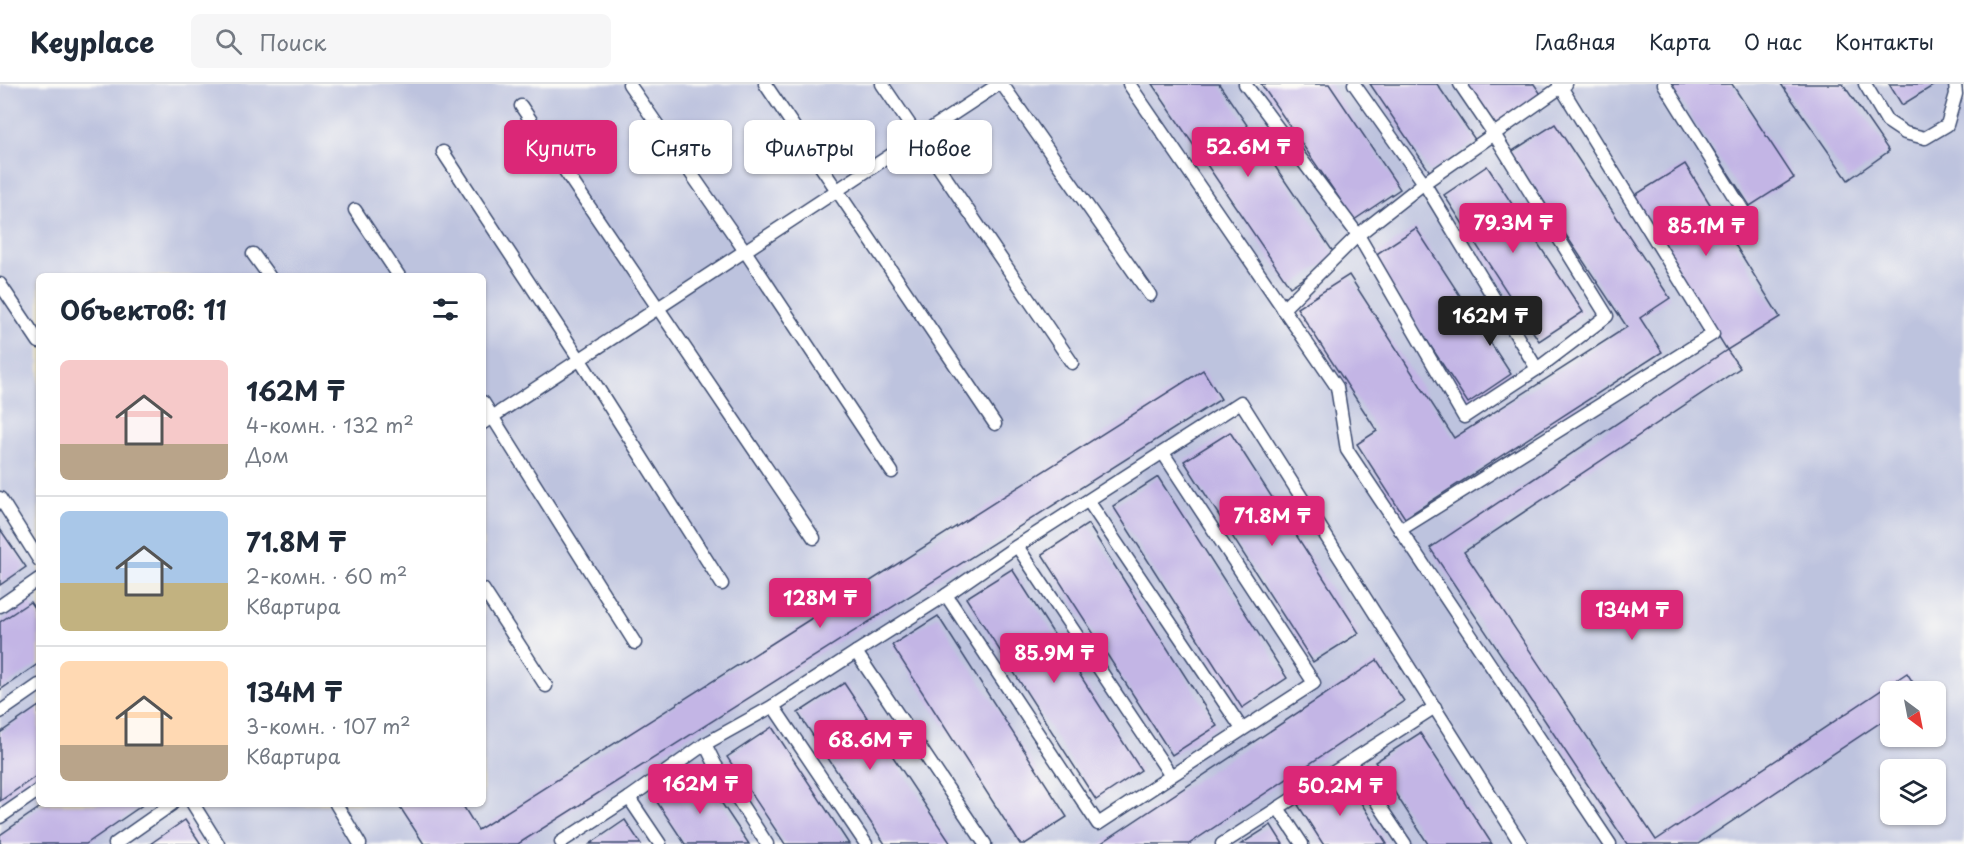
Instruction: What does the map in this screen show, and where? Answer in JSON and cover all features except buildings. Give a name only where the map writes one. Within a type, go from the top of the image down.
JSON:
[{"type":"lane","points":[[629,84],[745,251],[892,472]]},
{"type":"lane","points":[[765,84],[995,424]]},
{"type":"lane","points":[[882,84],[906,120]]},
{"type":"lane","points":[[945,120],[1001,84],[1150,295]]},
{"type":"lane","points":[[1128,84],[1338,387],[1347,450],[1610,844]]},
{"type":"lane","points":[[1245,84],[1358,235],[1464,417],[1537,369],[1607,316],[1494,134],[1460,84]]},
{"type":"lane","points":[[1353,84],[1424,183],[1537,369]]},
{"type":"lane","points":[[1664,84],[1745,214]]},
{"type":"lane","points":[[1865,84],[1887,121],[1905,134],[1925,138],[1947,125],[1956,94],[1955,84]]},
{"type":"lane","points":[[1283,309],[1358,235],[1424,183],[1562,85],[1713,334],[1400,530]]},
{"type":"lane","points":[[521,106],[814,538]]},
{"type":"lane","points":[[443,152],[580,360],[722,584]]},
{"type":"lane","points":[[635,643],[488,420],[887,157]]},
{"type":"lane","points":[[943,174],[1072,363]]},
{"type":"lane","points":[[356,210],[397,273]]},
{"type":"lane","points":[[253,254],[266,273]]},
{"type":"lane","points":[[0,284],[36,338]]},
{"type":"lane","points":[[561,844],[705,744],[773,706],[1241,402],[1521,844]]},
{"type":"lane","points":[[946,595],[1098,824],[1314,683],[1163,453]]},
{"type":"lane","points":[[1089,502],[1242,729]]},
{"type":"lane","points":[[1,503],[36,556]]},
{"type":"lane","points":[[1017,546],[1171,776]]},
{"type":"lane","points":[[0,606],[36,581]]},
{"type":"lane","points":[[486,594],[546,686]]},
{"type":"lane","points":[[856,652],[985,844]]},
{"type":"lane","points":[[0,712],[36,687]]},
{"type":"lane","points":[[773,706],[866,844]]},
{"type":"lane","points":[[1222,844],[1435,707]]},
{"type":"lane","points":[[705,744],[715,764],[767,844]]},
{"type":"lane","points":[[1350,762],[1405,844]]},
{"type":"lane","points":[[0,817],[36,792]]},
{"type":"lane","points":[[629,798],[660,844]]},
{"type":"lane","points":[[115,844],[168,807]]},
{"type":"lane","points":[[195,807],[218,844]]},
{"type":"lane","points":[[338,807],[360,844]]},
{"type":"lane","points":[[1278,808],[1302,844]]},
{"type":"shaded area","points":[[0,84],[1964,84],[1964,844],[0,844]]}]
